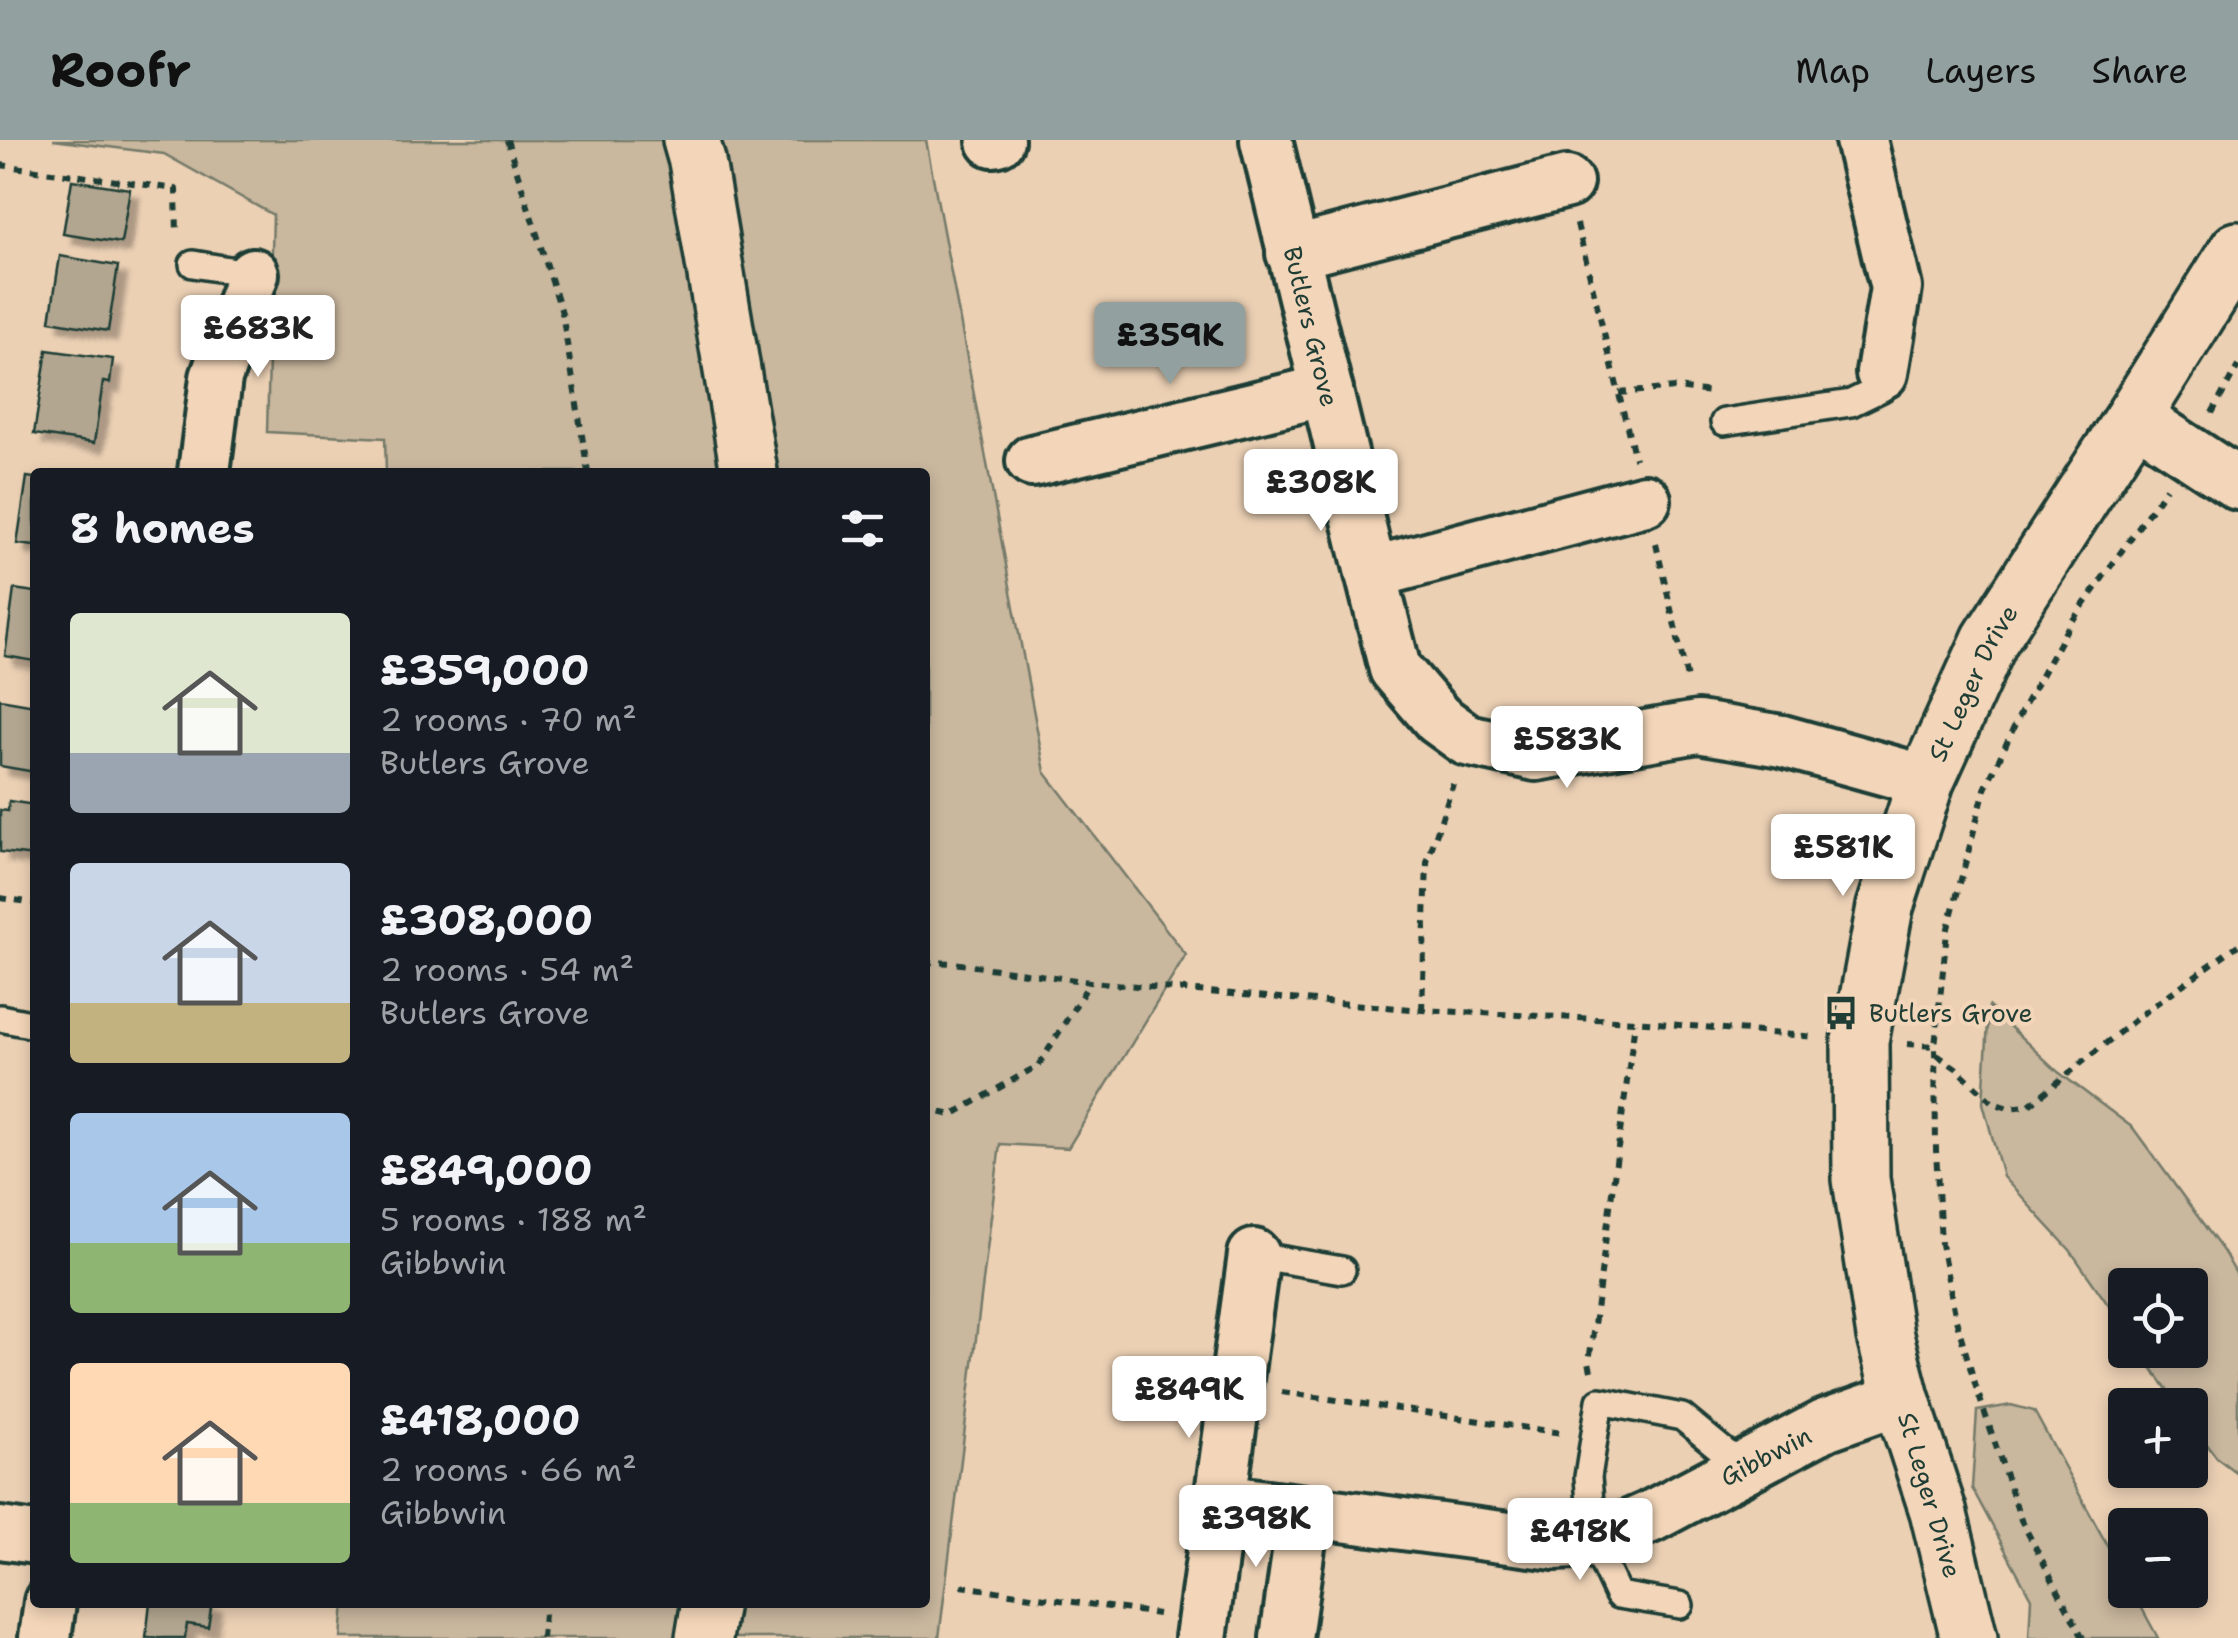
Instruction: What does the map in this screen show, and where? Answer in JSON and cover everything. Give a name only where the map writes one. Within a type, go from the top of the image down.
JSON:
[{"type":"street","points":[[692,140],[748,468]]},
{"type":"street","name":"Butlers Grove","points":[[1266,140],[1395,669],[1438,719],[1468,740],[1536,755],[1698,727],[1782,741],[1926,781]]},
{"type":"street","points":[[1861,140],[1896,288],[1882,372]]},
{"type":"street","points":[[1292,253],[1567,182]]},
{"type":"street","name":"St Leger Drive","points":[[1968,1638],[1938,1511],[1885,1336],[1862,1179],[1860,1041],[1885,907],[1926,781],[1990,640],[2238,250]]},
{"type":"street","points":[[205,468],[216,378],[252,274]]},
{"type":"street","points":[[1032,461],[1327,390]]},
{"type":"street","points":[[2134,416],[2238,484]]},
{"type":"street","points":[[1371,573],[1645,500]]},
{"type":"street","points":[[1202,1629],[1254,1255]]},
{"type":"street","name":"Gibbwin","points":[[1221,1500],[1554,1544],[1593,1542],[1650,1517],[1825,1425],[1901,1398]]},
{"type":"street","points":[[1286,1638],[1304,1512]]},
{"type":"street","points":[[0,1533],[30,1537]]},
{"type":"street","points":[[45,1638],[49,1608]]},
{"type":"street","points":[[704,1638],[709,1608]]},
{"type":"lane","points":[[194,264],[252,274]]},
{"type":"lane","points":[[1724,422],[1851,402],[1882,388],[1882,372]]},
{"type":"lane","points":[[0,1018],[30,1024]]},
{"type":"lane","points":[[1254,1255],[1342,1270]]},
{"type":"lane","points":[[1680,1605],[1618,1595],[1593,1542],[1588,1476],[1600,1400],[1682,1417],[1742,1468]]},
{"type":"path","points":[[507,140],[562,313],[587,468]]},
{"type":"path","points":[[0,165],[176,190],[177,235],[194,264]]},
{"type":"path","points":[[1567,182],[1698,727]]},
{"type":"path","points":[[2084,1638],[2021,1520],[1956,1320],[1941,1244],[1936,1051],[1947,932],[1985,789],[2023,708],[2068,627],[2190,453],[2238,366]]},
{"type":"path","points":[[1422,1010],[1427,862],[1468,740]]},
{"type":"path","points":[[0,898],[30,902]]},
{"type":"path","points":[[930,962],[1090,982],[1422,1010],[1635,1021],[1936,1051],[1993,1103],[2008,1108],[2028,1106],[2130,1023],[2238,945]]},
{"type":"path","points":[[930,1110],[952,1114],[1039,1065],[1090,982]]},
{"type":"path","points":[[1600,1400],[1589,1362],[1635,1021]]},
{"type":"path","points":[[1236,1386],[1594,1438]]},
{"type":"path","points":[[962,1586],[1202,1629]]},
{"type":"path","points":[[542,1638],[544,1608]]},
{"type":"shaded area","points":[[53,140],[926,140],[1045,772],[1186,955],[1068,1148],[1000,1144],[939,1638],[341,1638],[344,1608],[930,1608],[930,468],[386,468],[385,438],[267,432],[273,215],[164,154]]},
{"type":"shaded area","points":[[1989,1007],[2057,1071],[2133,1128],[2223,1251],[2238,1277],[2238,1474],[2208,1446],[2208,1388],[2166,1388],[2152,1368],[2208,1368],[2208,1268],[2108,1268],[2108,1305],[2070,1250],[2003,1177],[1983,1103]]},
{"type":"shaded area","points":[[2011,1405],[2034,1411],[2108,1547],[2108,1608],[2142,1608],[2158,1638],[2029,1638],[2031,1598],[1972,1488],[1977,1411]]},
{"type":"building","points":[[72,180],[130,189],[121,243],[63,234]]},
{"type":"building","points":[[60,256],[118,266],[108,331],[50,321]]},
{"type":"building","points":[[47,350],[113,359],[110,383],[103,382],[94,443],[34,434]]},
{"type":"building","points":[[27,477],[30,477],[30,545],[17,544]]},
{"type":"building","points":[[14,589],[30,591],[30,660],[5,656]]},
{"type":"building","points":[[0,699],[30,704],[30,771],[0,766]]},
{"type":"building","points":[[9,801],[30,804],[30,855],[0,852],[0,810],[8,811]]},
{"type":"building","points":[[149,1608],[211,1608],[208,1627],[187,1624],[185,1638],[146,1638]]},
{"type":"place","name":"Butlers Grove","points":[[1841,1013]]}]
